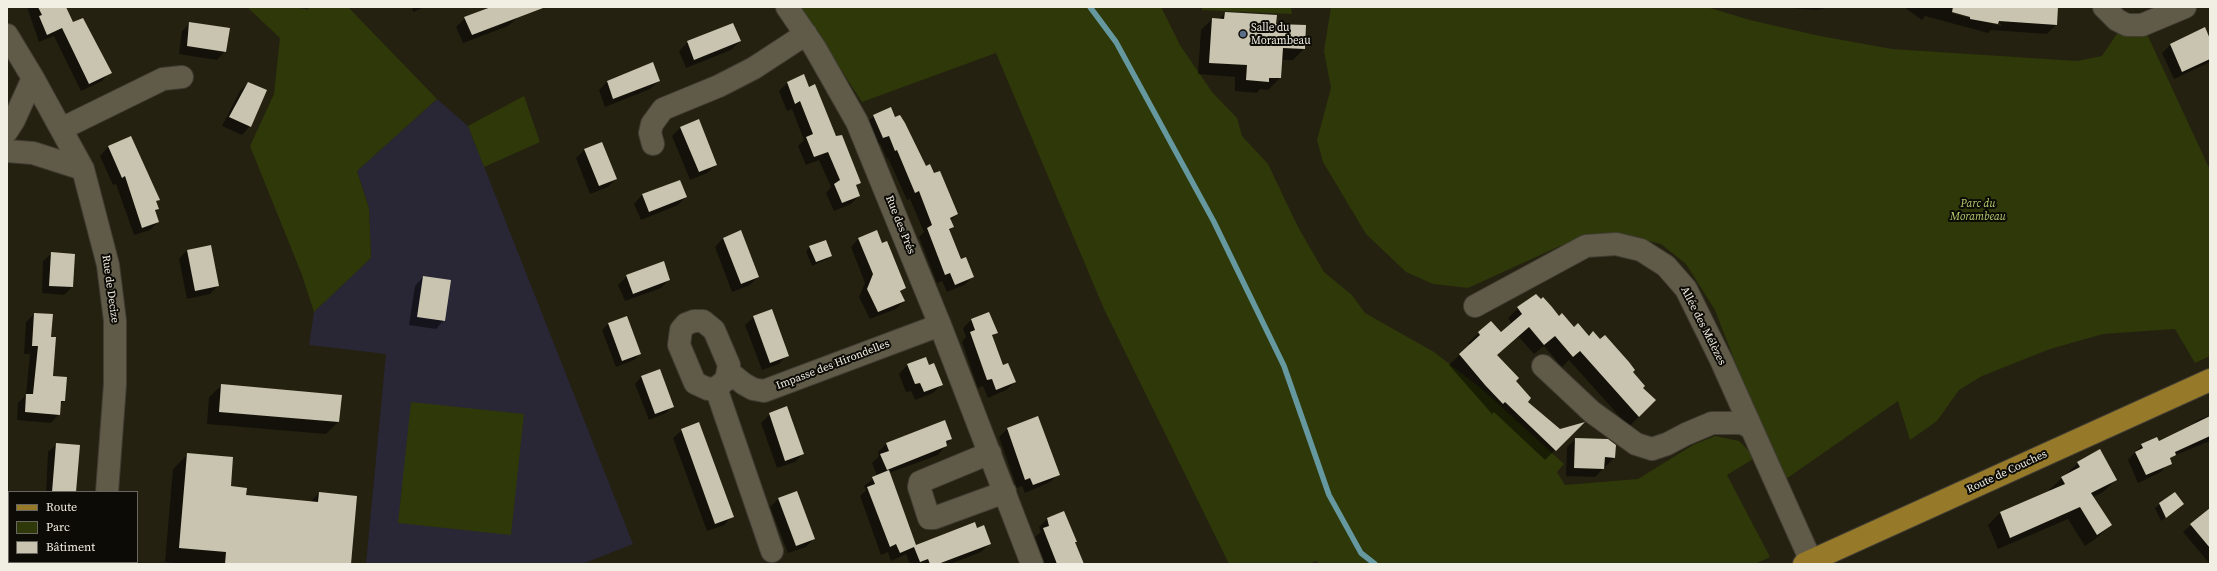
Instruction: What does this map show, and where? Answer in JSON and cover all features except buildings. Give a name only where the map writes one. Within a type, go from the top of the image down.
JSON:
[{"type":"main road","name":"Route de Couches","points":[[1808,562],[2210,380]]},
{"type":"street","name":"Rue des Prés","points":[[787,7],[806,34],[857,122],[940,325],[1032,564]]},
{"type":"street","points":[[2104,7],[2122,23],[2127,25],[2142,25],[2185,7]]},
{"type":"street","points":[[653,144],[650,133],[652,124],[663,109],[719,86],[754,68],[806,34]]},
{"type":"street","name":"Rue de Decize","points":[[7,35],[33,78],[82,169],[108,265],[115,321],[115,384],[107,491]]},
{"type":"street","points":[[61,129],[163,79],[182,77]]},
{"type":"street","points":[[7,131],[14,120],[33,78]]},
{"type":"street","points":[[7,151],[33,153],[82,169]]},
{"type":"street","name":"Allée des Mélèzes","points":[[1475,306],[1586,246],[1616,244],[1641,250],[1666,266],[1686,289],[1721,360],[1808,562]]},
{"type":"street","name":"Impasse des Hirondelles","points":[[772,551],[723,380],[744,384],[764,391],[940,325]]},
{"type":"street","points":[[1543,366],[1592,412],[1636,444],[1652,449],[1667,444],[1712,423],[1742,423],[1751,428]]},
{"type":"street","points":[[990,453],[920,482],[919,487],[929,518],[934,518],[1005,492]]},
{"type":"shaded area","points":[[437,99],[468,126],[633,544],[582,564],[366,564],[386,354],[309,345],[314,312],[371,258],[369,208],[357,171]]},
{"type":"green space","points":[[247,7],[294,7],[309,10],[307,7],[348,7],[437,99],[357,171],[369,208],[371,258],[314,312],[302,275],[250,146],[274,94],[280,38]]},
{"type":"green space","points":[[800,7],[1161,7],[1180,45],[1212,92],[1237,118],[1242,136],[1268,164],[1298,227],[1324,272],[1352,295],[1365,313],[1434,352],[1483,390],[1564,464],[1557,472],[1565,485],[1638,479],[1693,445],[1715,436],[1739,441],[1750,452],[1753,459],[1727,475],[1770,557],[1755,564],[1319,564],[1316,561],[1309,564],[1229,564],[1104,309],[996,53],[862,102]]},
{"type":"green space","points":[[1202,7],[1291,7],[1292,14],[1202,10]]},
{"type":"green space","name":"Parc du Morambeau","points":[[1331,7],[1707,7],[1750,20],[1820,36],[1892,49],[2077,61],[2102,56],[2118,32],[2132,37],[2147,34],[2210,170],[2210,356],[2195,363],[2175,329],[2103,334],[2050,349],[1982,376],[1959,390],[1937,421],[1910,440],[1898,401],[1786,479],[1749,398],[1715,310],[1686,264],[1661,244],[1624,235],[1586,239],[1560,246],[1468,288],[1433,284],[1406,272],[1366,234],[1323,162],[1317,140],[1331,88],[1324,51]]},
{"type":"green space","points":[[524,96],[540,142],[484,167],[468,126]]},
{"type":"green space","points":[[411,402],[524,414],[511,535],[398,523]]},
{"type":"waterway","points":[[1090,7],[1116,42],[1214,222],[1284,366],[1329,495],[1361,553],[1375,564]]},
{"type":"place","name":"Salle du Morambeau","points":[[1243,34]]}]
